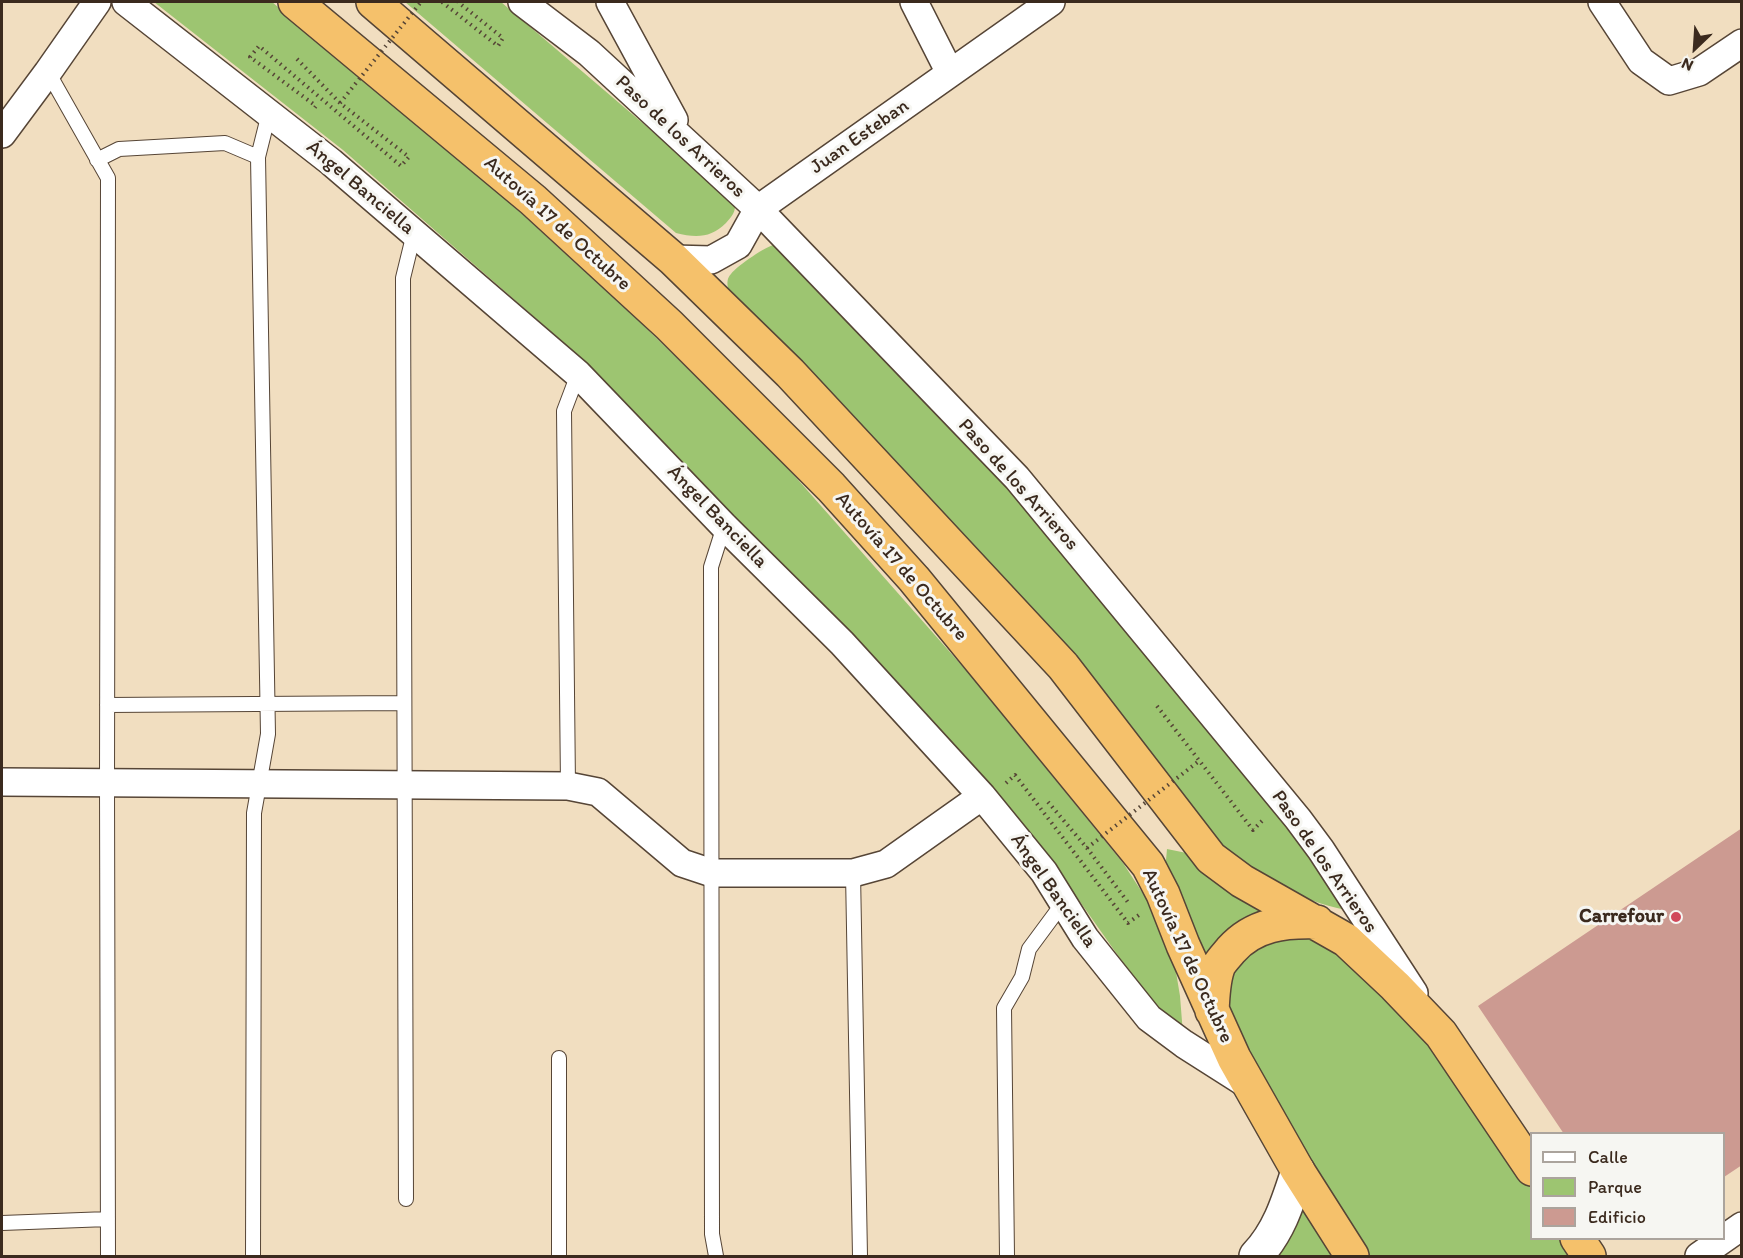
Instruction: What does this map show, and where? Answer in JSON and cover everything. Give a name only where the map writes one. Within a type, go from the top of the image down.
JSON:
[{"type":"highway","name":"Autovía 17 de Octubre","points":[[296,2],[533,200],[669,325],[831,487],[914,579],[1148,865],[1163,894],[1183,945],[1234,1058],[1298,1171],[1352,1257]]},
{"type":"highway","points":[[374,2],[673,259],[790,373],[1063,666],[1211,858],[1242,881],[1346,940],[1441,1034],[1530,1166]]},
{"type":"highway","points":[[1212,1011],[1214,987],[1220,964],[1236,945],[1271,924],[1290,921],[1317,922]]},
{"type":"highway","points":[[1578,1240],[1589,1257]]},
{"type":"street","points":[[2,134],[97,2]]},
{"type":"street","name":"Ángel Banciella","points":[[126,2],[294,133],[578,374],[724,526],[843,644],[982,795],[1044,872],[1085,939],[1149,1018],[1184,1044],[1250,1086]]},
{"type":"street","name":"Paso de los Arrieros","points":[[522,2],[590,53],[758,209],[1017,478],[1231,736],[1321,850],[1441,1034]]},
{"type":"street","points":[[609,2],[684,140]]},
{"type":"street","points":[[914,2],[950,73]]},
{"type":"street","name":"Juan Esteban","points":[[673,259],[711,260],[738,245],[758,209],[1051,2]]},
{"type":"street","points":[[1602,2],[1641,61],[1669,81],[1699,72],[1742,43]]},
{"type":"street","points":[[2,782],[404,783],[568,786],[598,792],[682,863],[712,873],[853,873],[885,864],[982,795]]},
{"type":"street","points":[[1256,1257],[1270,1242],[1285,1211],[1298,1171]]},
{"type":"street","points":[[1725,1238],[1742,1226]]},
{"type":"street","points":[[1704,1253],[1722,1240]]},
{"type":"lane","points":[[48,72],[108,178],[106,784],[108,1257]]},
{"type":"lane","points":[[253,1257],[254,813],[268,734],[258,157],[269,113]]},
{"type":"lane","points":[[97,160],[118,149],[225,143],[258,157]]},
{"type":"lane","points":[[406,1200],[403,278],[414,233]]},
{"type":"lane","points":[[568,786],[564,411],[578,374]]},
{"type":"lane","points":[[716,1257],[712,1234],[711,567],[724,526]]},
{"type":"lane","points":[[107,705],[404,703]]},
{"type":"lane","points":[[853,873],[860,1257]]},
{"type":"lane","points":[[1007,1257],[1004,1008],[1023,977],[1029,950],[1063,903]]},
{"type":"lane","points":[[559,1058],[559,1257]]},
{"type":"lane","points":[[2,1223],[108,1219]]},
{"type":"lane","points":[[1704,1253],[1742,1244]]},
{"type":"path","points":[[340,103],[421,2]]},
{"type":"path","points":[[442,2],[498,46],[503,38],[458,2]]},
{"type":"path","points":[[294,133],[316,106],[250,57],[259,46],[401,166],[409,157],[340,103],[297,59]]},
{"type":"path","points":[[1087,848],[1199,760]]},
{"type":"path","points":[[1006,784],[1015,775],[1128,923],[1139,916],[1048,802]]},
{"type":"green space","points":[[154,2],[272,2],[498,192],[641,323],[777,456],[971,676],[1123,863],[1153,909],[1174,960],[1183,1034],[1143,991],[1047,855],[988,785],[588,364],[343,150]]},
{"type":"green space","points":[[405,2],[501,2],[735,202],[732,216],[715,232],[709,234],[690,236],[676,233]]},
{"type":"green space","points":[[777,244],[1012,484],[1283,814],[1346,910],[1296,894],[1219,850],[818,385],[728,288],[728,279],[734,270],[760,252]]},
{"type":"green space","points":[[1167,849],[1211,858],[1346,940],[1530,1170],[1530,1240],[1577,1240],[1588,1256],[1256,1256],[1298,1171],[1163,894]]},
{"type":"building","name":"Carrefour","points":[[1742,828],[1742,1165],[1725,1176],[1725,1132],[1563,1132],[1478,1006]]},
{"type":"place","name":"Carrefour","points":[[1676,917]]}]
